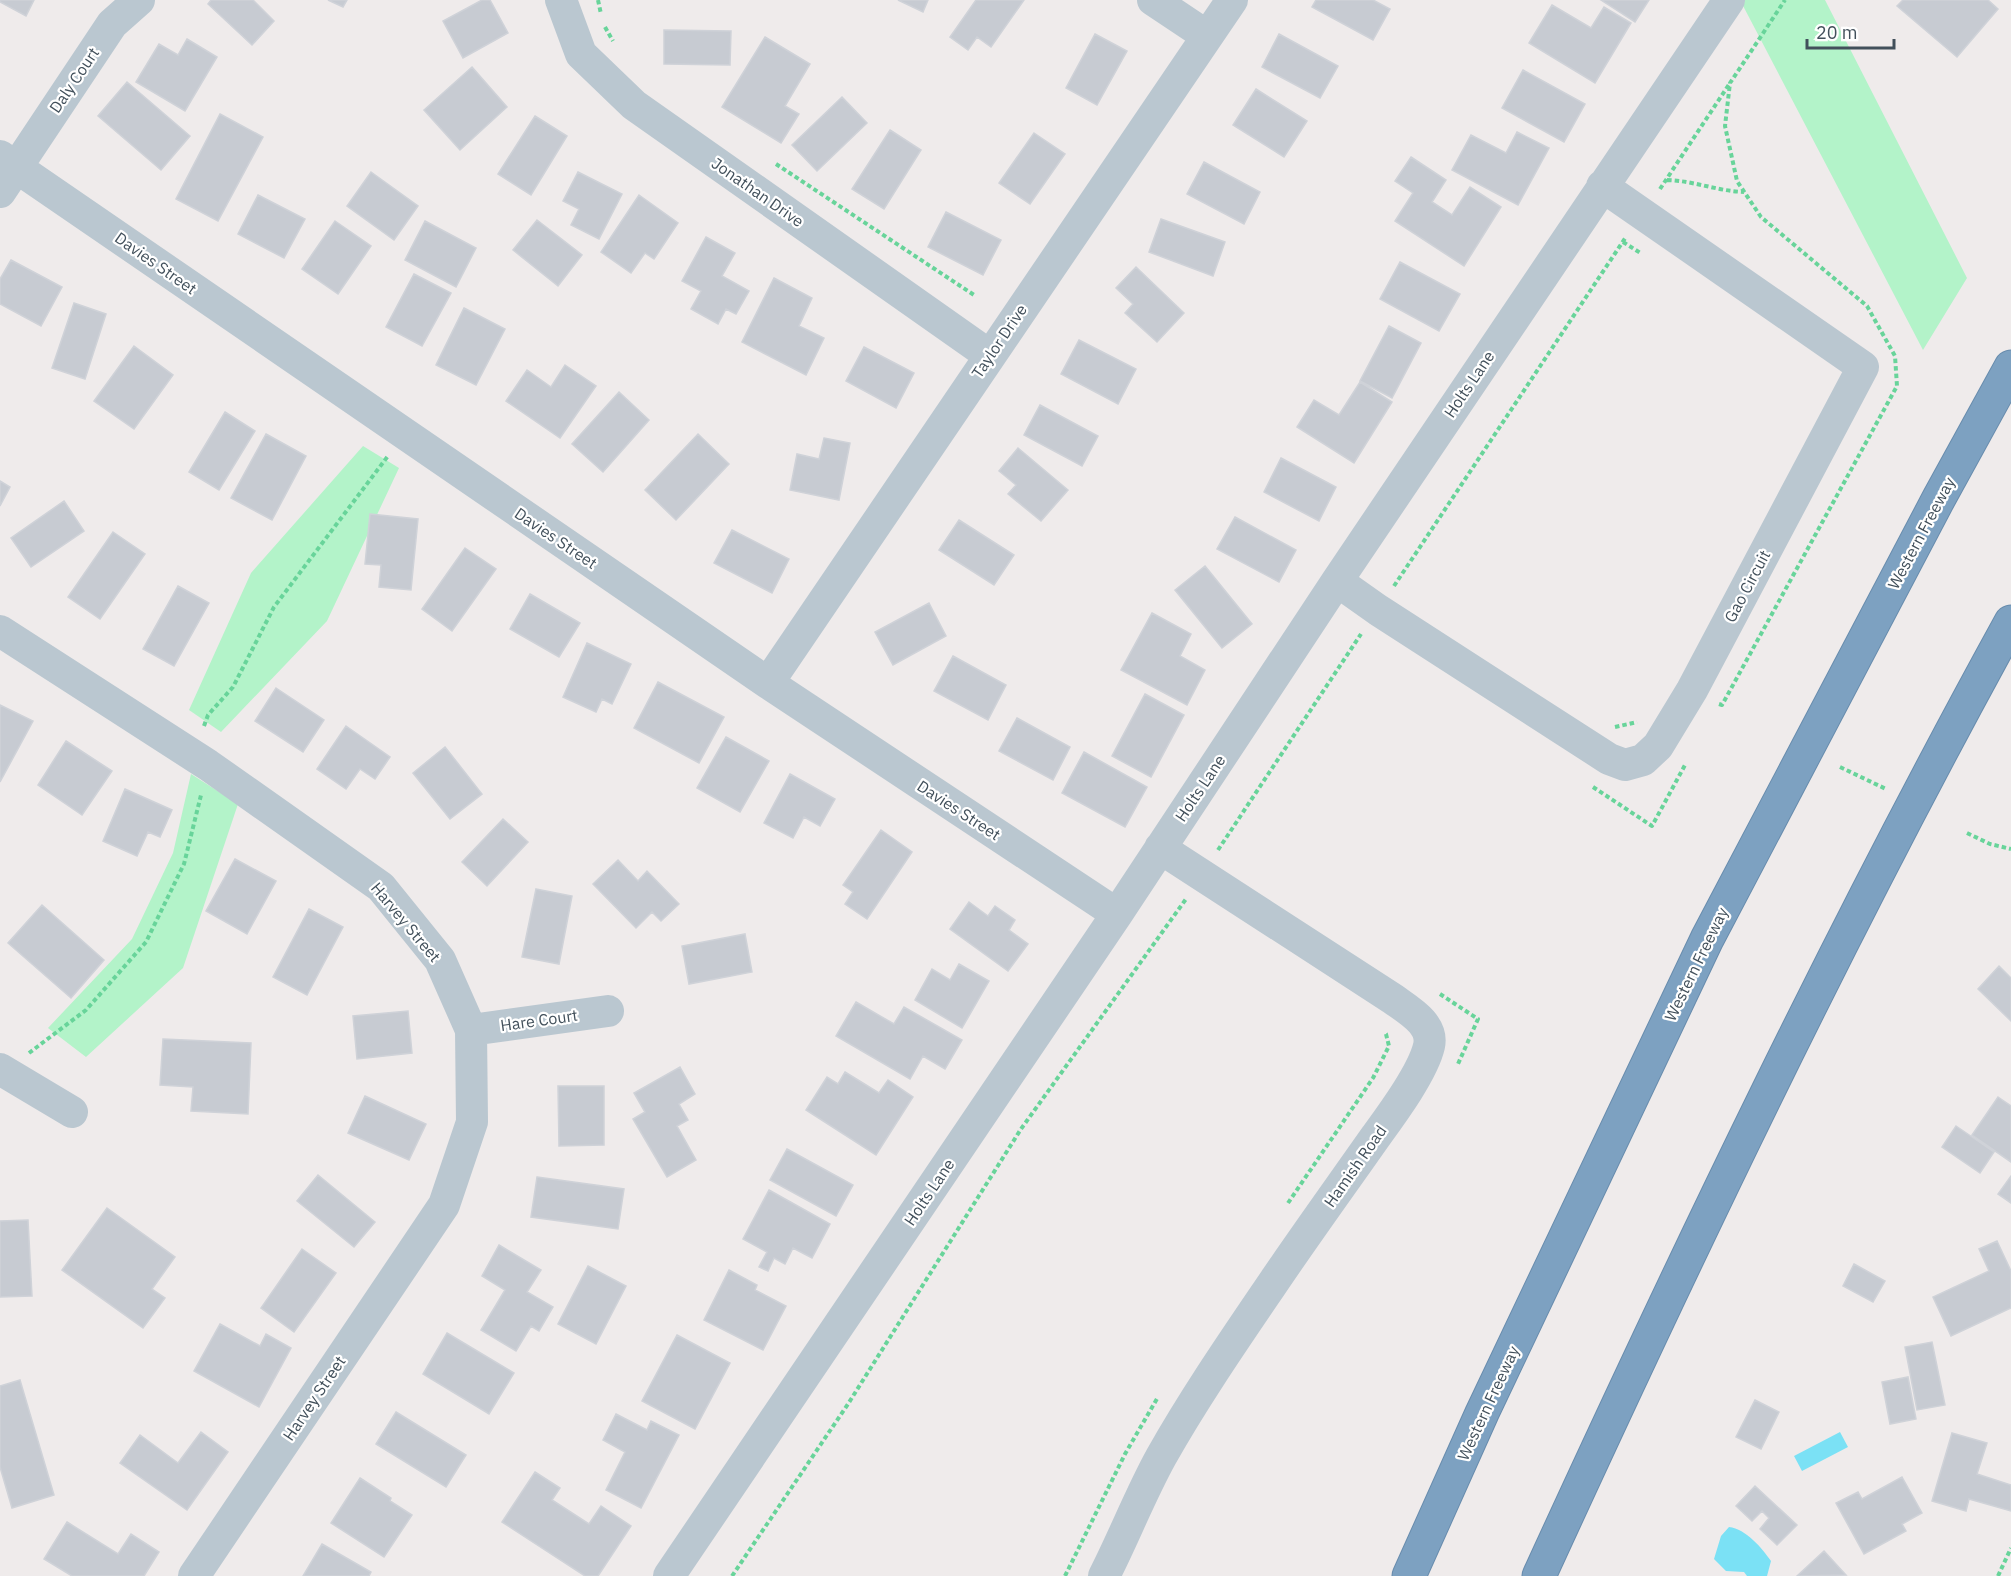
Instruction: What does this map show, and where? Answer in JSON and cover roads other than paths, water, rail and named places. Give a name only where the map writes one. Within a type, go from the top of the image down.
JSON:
[{"type":"highway","name":"Western Freeway","points":[[1409,1576],[1482,1413],[1707,939],[1939,498],[2011,367]]},
{"type":"highway","points":[[1539,1576],[1788,1047],[1893,841],[2011,622]]},
{"type":"street","name":"Daly Court","points":[[5,172],[112,24],[139,0]]},
{"type":"street","name":"Jonathan Drive","points":[[561,0],[581,54],[634,105],[989,355]]},
{"type":"street","points":[[1153,0],[1207,36]]},
{"type":"street","name":"Taylor Drive","points":[[768,683],[1232,0]]},
{"type":"street","name":"Holts Lane","points":[[669,1576],[1117,914],[1337,581],[1729,0]]},
{"type":"street","name":"Davies Street","points":[[5,172],[405,434],[768,683],[1117,914]]},
{"type":"street","name":"Gao Circuit","points":[[1337,581],[1378,610],[1609,759],[1625,765],[1643,760],[1658,746],[1692,690],[1863,367],[1602,186]]},
{"type":"street","name":"Harvey Street","points":[[0,631],[200,760],[381,886],[440,960],[471,1030],[472,1122],[444,1205],[194,1576]]},
{"type":"street","name":"Hamish Road","points":[[1104,1576],[1160,1459],[1196,1399],[1278,1276],[1399,1104],[1422,1063],[1429,1047],[1430,1036],[1416,1016],[1393,999],[1160,848]]},
{"type":"street","name":"Hare Court","points":[[471,1030],[608,1011]]},
{"type":"street","points":[[2,1070],[72,1112]]},
{"type":"water","points":[[1840,1432],[1848,1447],[1802,1471],[1794,1456]]},
{"type":"water","points":[[1729,1527],[1747,1535],[1771,1561],[1767,1576],[1747,1576],[1744,1572],[1726,1571],[1714,1559],[1721,1536]]}]
